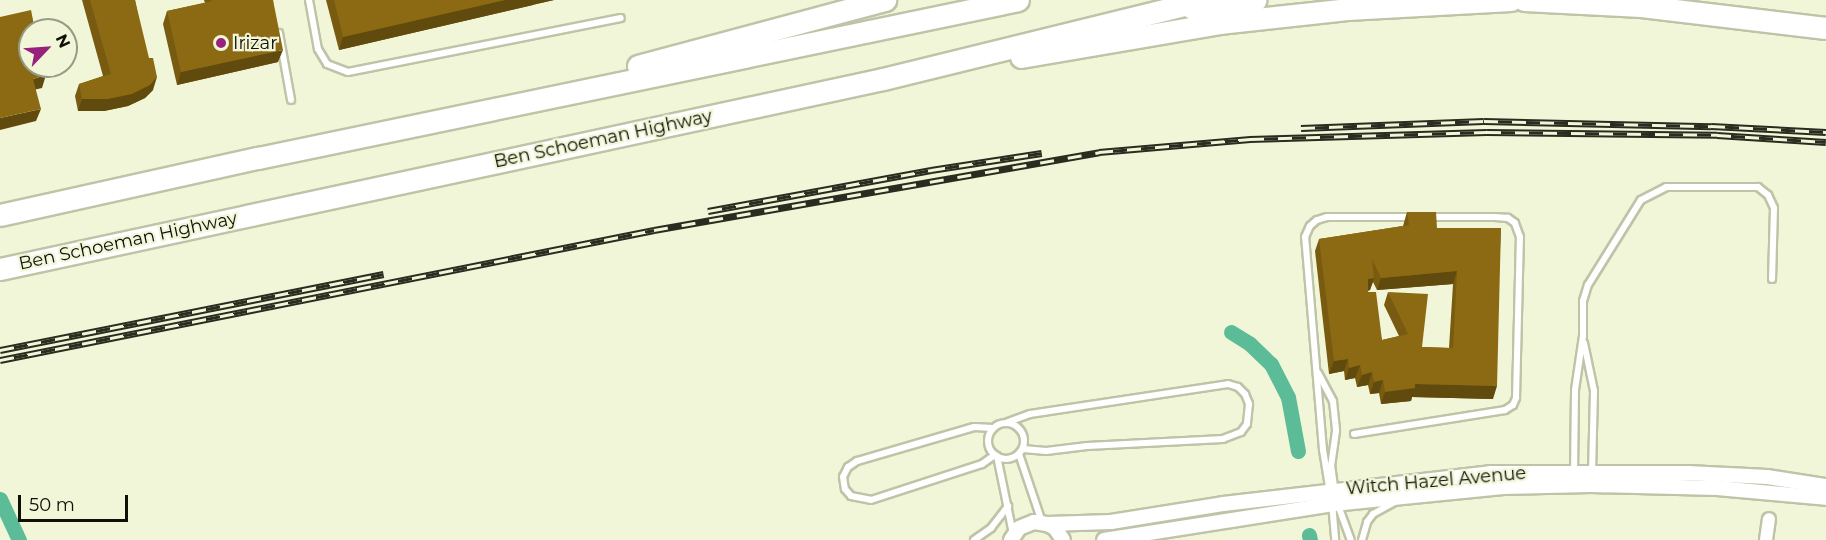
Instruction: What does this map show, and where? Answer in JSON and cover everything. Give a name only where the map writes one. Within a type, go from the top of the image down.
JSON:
[{"type":"highway","points":[[258,158],[637,66],[885,0]]},
{"type":"highway","points":[[0,215],[258,158],[1018,0]]},
{"type":"highway","name":"Ben Schoeman Highway","points":[[0,269],[883,79],[1204,0]]},
{"type":"highway","points":[[1140,14],[1256,0]]},
{"type":"highway","points":[[883,79],[1219,23],[1347,9],[1511,0]]},
{"type":"highway","points":[[1524,0],[1641,6],[1826,28]]},
{"type":"street","name":"Witch Hazel Avenue","points":[[1104,540],[1334,497],[1490,473],[1574,478],[1767,477],[1826,486]]},
{"type":"street","name":"Witch Hazel Avenue","points":[[1044,523],[1112,522],[1334,497],[1409,495],[1574,478]]},
{"type":"street","name":"Witch Hazel Avenue","points":[[1592,478],[1826,498]]},
{"type":"street","points":[[1766,540],[1769,519]]},
{"type":"street","points":[[1010,538],[1026,524],[1044,523],[1055,528],[1063,540]]},
{"type":"lane","points":[[309,0],[318,49],[327,64],[348,72],[621,18]]},
{"type":"lane","points":[[276,20],[291,100]]},
{"type":"lane","points":[[1574,478],[1575,390],[1583,336],[1583,301],[1588,285],[1641,200],[1666,187],[1758,187],[1768,195],[1774,208],[1772,279]]},
{"type":"lane","points":[[1351,540],[1334,497],[1323,450],[1305,237],[1310,226],[1317,220],[1495,217],[1508,218],[1515,223],[1520,237],[1518,386],[1513,405],[1505,410],[1354,434]]},
{"type":"lane","points":[[1583,336],[1594,391],[1592,478]]},
{"type":"lane","points":[[1317,372],[1333,401],[1336,431],[1330,465],[1334,497],[1335,540]]},
{"type":"lane","points":[[1228,384],[1238,387],[1250,404],[1247,424],[1241,432],[1223,439],[1021,452],[1008,459],[996,456],[982,464],[871,500],[851,496],[845,489],[843,477],[848,467],[857,461],[974,427],[993,428],[1030,414],[1228,384]]},
{"type":"lane","points":[[1008,422],[1022,432],[1021,452],[1044,523]]},
{"type":"lane","points":[[993,428],[988,439],[996,456],[1008,506],[1010,538]]},
{"type":"lane","points":[[1362,540],[1364,527],[1373,514],[1409,495]]},
{"type":"lane","points":[[974,540],[991,528],[1008,506]]},
{"type":"building","points":[[90,0],[135,0],[149,58],[153,58],[157,77],[150,85],[132,94],[108,99],[82,99],[79,84],[111,74]]},
{"type":"building","name":"Irizar","points":[[211,0],[273,0],[283,50],[181,72],[167,11]]},
{"type":"building","points":[[334,0],[505,0],[343,37]]},
{"type":"building","points":[[31,10],[33,18],[18,18],[18,78],[36,78],[33,79],[41,109],[0,118],[0,17]]},
{"type":"building","points":[[1407,212],[1436,212],[1437,228],[1501,228],[1497,386],[1415,384],[1415,388],[1385,392],[1383,380],[1374,382],[1372,372],[1362,375],[1360,365],[1349,368],[1348,359],[1334,361],[1319,239],[1409,225]],"holes":[[[1372,259],[1381,278],[1457,271],[1453,348],[1422,347],[1428,294],[1388,292],[1408,334],[1382,340],[1376,292],[1368,292],[1368,279],[1374,278]]]},
{"type":"waterway","points":[[1231,332],[1250,344],[1271,364],[1288,397],[1298,451]]},
{"type":"waterway","points":[[0,499],[19,540]]},
{"type":"waterway","points":[[1309,535],[1310,540]]},
{"type":"railway","points":[[1301,128],[1484,121],[1711,126],[1826,132]]},
{"type":"railway","points":[[0,360],[654,230],[1099,152],[1250,139],[1487,132],[1717,135],[1826,142]]},
{"type":"railway","points":[[708,211],[931,170],[1042,153]]},
{"type":"railway","points":[[0,350],[384,274]]},
{"type":"place","name":"Irizar","points":[[221,43]]}]
